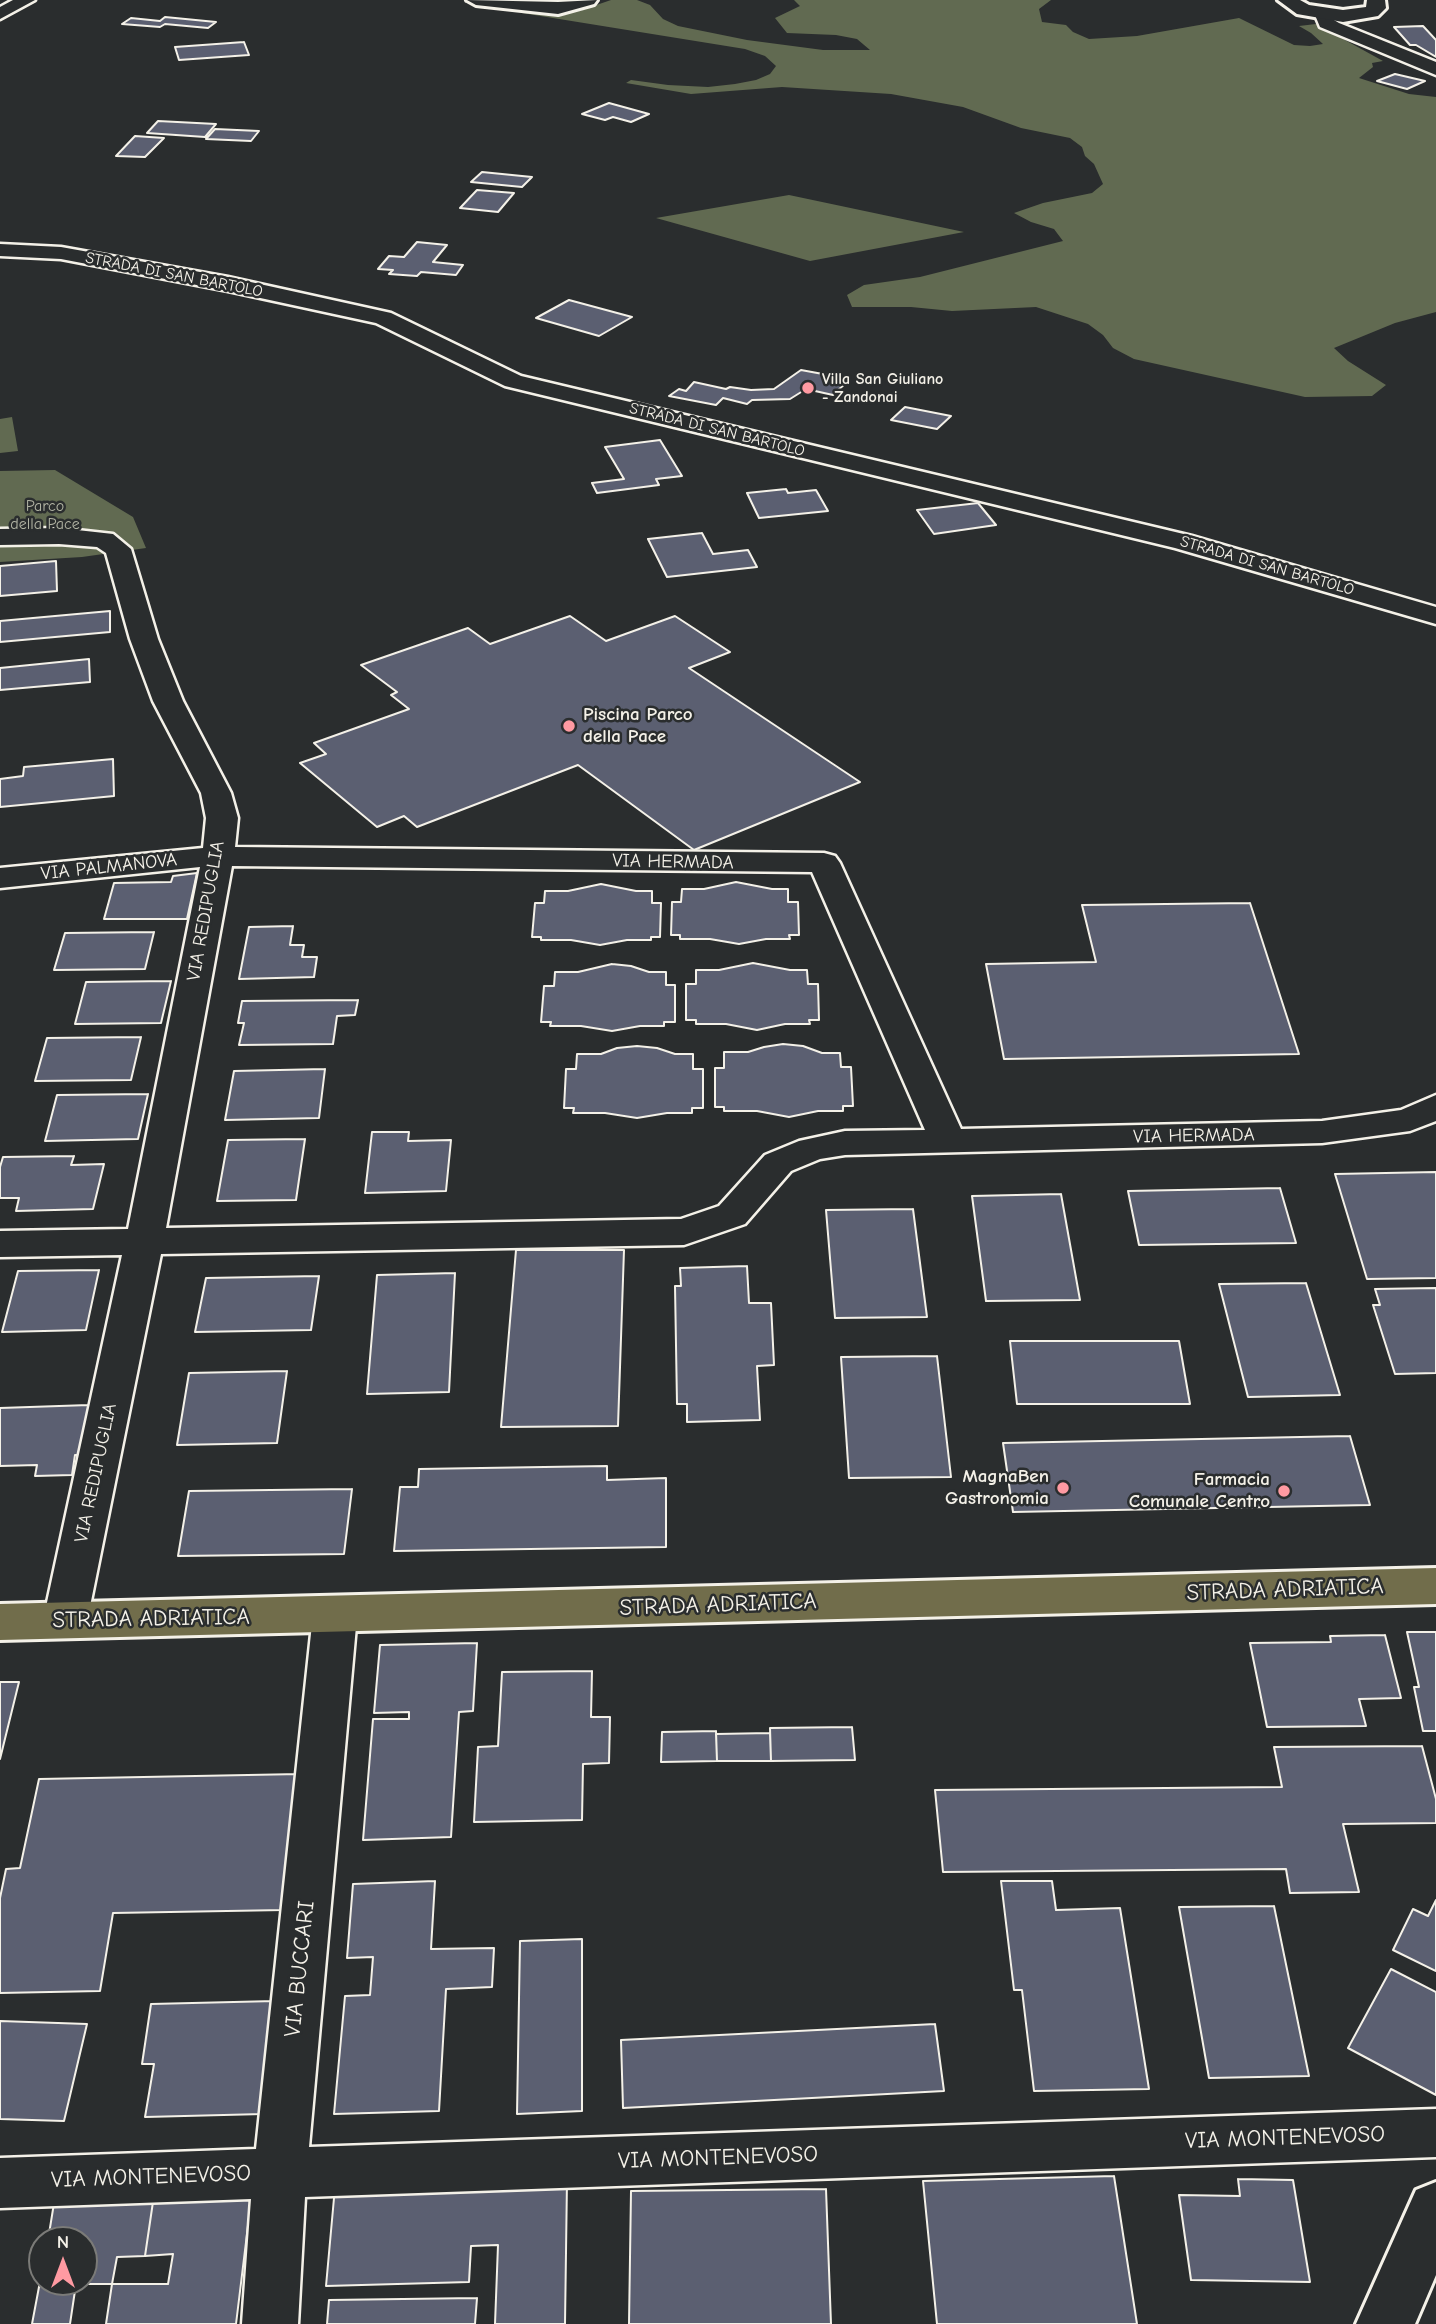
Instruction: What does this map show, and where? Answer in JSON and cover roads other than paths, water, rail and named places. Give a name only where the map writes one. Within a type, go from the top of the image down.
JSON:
[{"type":"main road","name":"STRADA ADRIATICA","points":[[0,1622],[1436,1586]]},
{"type":"street","points":[[0,14],[26,0]]},
{"type":"street","points":[[476,0],[558,8],[588,0]]},
{"type":"street","points":[[1287,0],[1304,10],[1324,15],[1361,15],[1377,8],[1376,0]]},
{"type":"street","points":[[1324,15],[1326,23],[1333,27],[1436,69]]},
{"type":"street","name":"STRADA DI SAN BARTOLO","points":[[0,250],[61,253],[228,284],[383,318],[513,381],[1183,542],[1436,615]]},
{"type":"street","name":"VIA REDIPUGLIA","points":[[0,537],[59,536],[104,540],[118,549],[144,639],[168,701],[216,793],[222,818],[218,856],[144,1242],[65,1621]]},
{"type":"street","name":"VIA PALMANOVA","points":[[0,878],[218,856]]},
{"type":"street","name":"VIA HERMADA","points":[[218,856],[824,863],[948,1141]]},
{"type":"street","name":"VIA HERMADA","points":[[144,1242],[684,1232],[732,1215],[778,1163],[795,1154],[845,1143],[1322,1132],[1410,1120],[1436,1106]]},
{"type":"street","points":[[0,1244],[144,1242]]},
{"type":"street","name":"VIA BUCCARI","points":[[270,2324],[280,2173],[335,1615]]},
{"type":"street","name":"VIA MONTENEVOSO","points":[[0,2183],[1436,2133]]},
{"type":"street","points":[[1395,2316],[1436,2209]]},
{"type":"place","name":"Villa San Giuliano - Zandonai","points":[[808,388]]},
{"type":"place","name":"Piscina Parco della Pace","points":[[569,726]]},
{"type":"place","name":"MagnaBen Gastronomia","points":[[1063,1488]]},
{"type":"place","name":"Farmacia Comunale Centro","points":[[1284,1491]]},
{"type":"park label","name":"Parco della Pace","points":[[45,515]]}]
